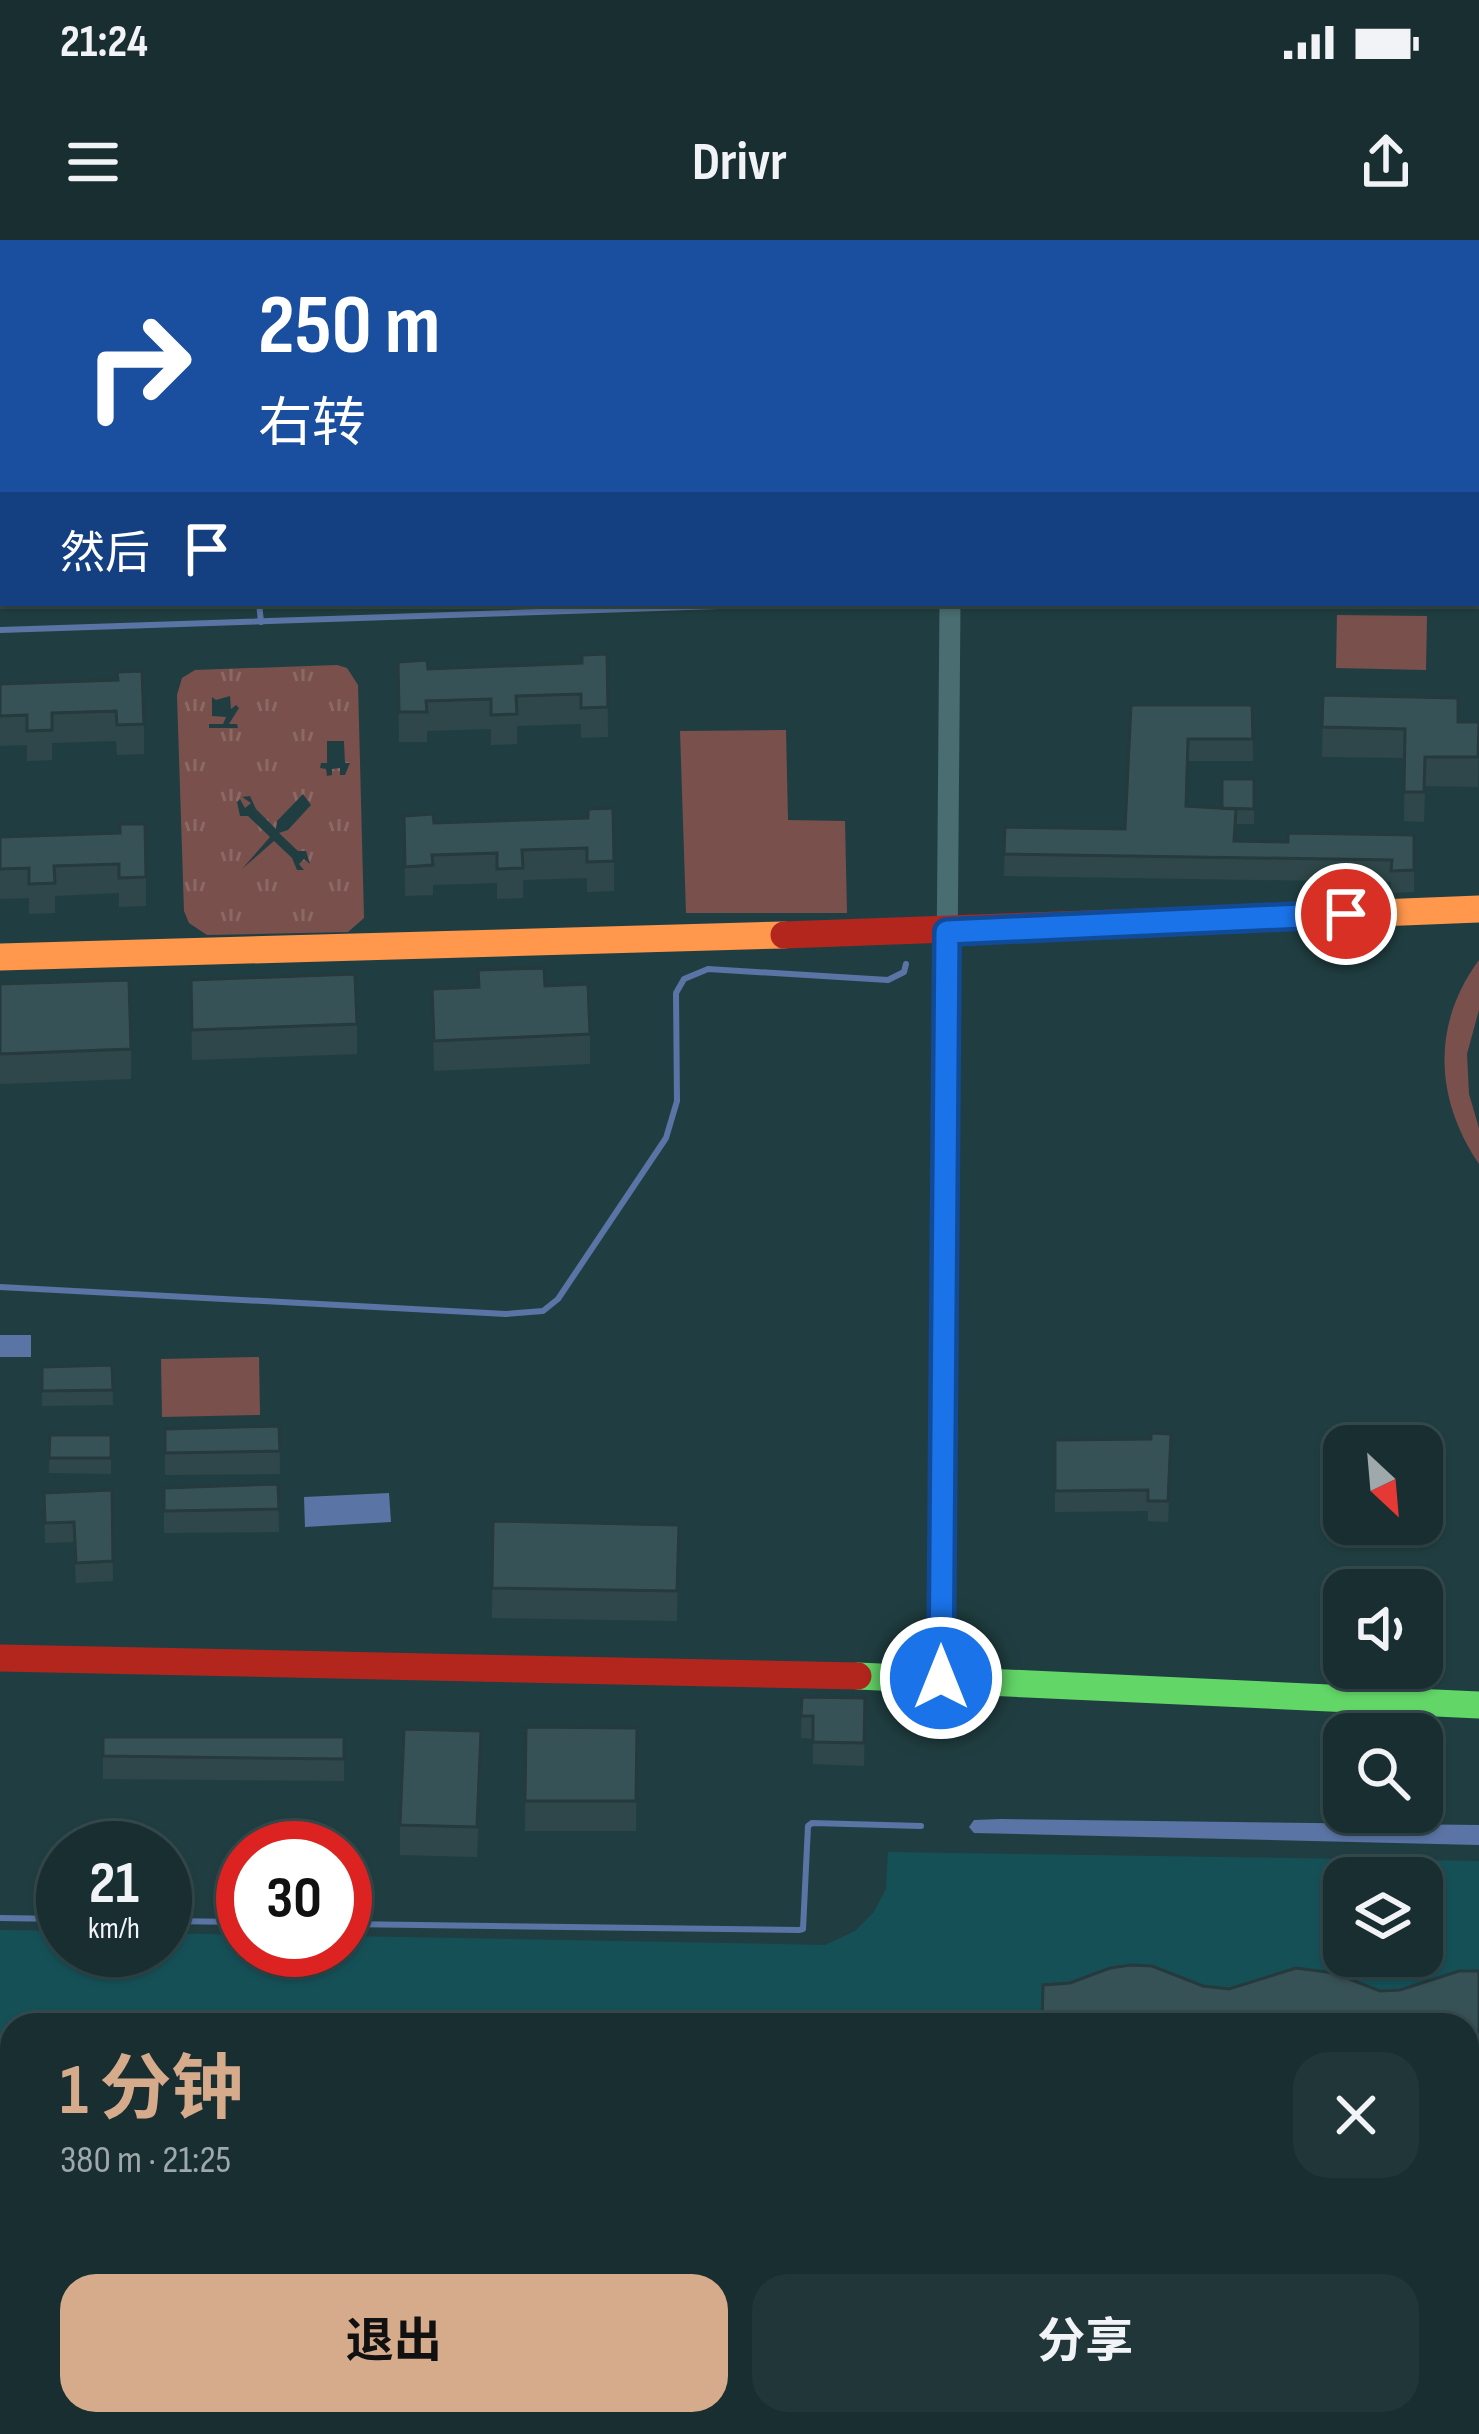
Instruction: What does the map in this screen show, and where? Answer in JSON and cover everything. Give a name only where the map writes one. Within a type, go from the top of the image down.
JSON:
[{"type":"street","points":[[941,1678],[950,606]]},
{"type":"street","points":[[0,957],[947,932],[1479,909]]},
{"type":"street","points":[[0,1658],[941,1678],[1479,1705]]},
{"type":"shaded area","points":[[0,1335],[31,1335],[31,1357],[0,1357]]},
{"type":"shaded area","points":[[389,1493],[391,1522],[305,1527],[304,1497]]},
{"type":"shaded area","points":[[974,1820],[1323,1823],[1323,1833],[1443,1833],[1443,1825],[1479,1825],[1479,1845],[974,1833],[969,1827]]},
{"type":"shaded area","points":[[888,1852],[1323,1859],[1323,1977],[1443,1977],[1443,1860],[1479,1861],[1479,2013],[0,2013],[0,1930],[36,1931],[36,1977],[192,1977],[192,1934],[216,1934],[216,1977],[372,1977],[372,1937],[825,1945],[855,1931],[874,1912],[886,1889]]},
{"type":"green space","points":[[1337,615],[1427,616],[1426,670],[1336,668]]},
{"type":"green space","points":[[337,665],[347,668],[358,685],[364,918],[348,932],[207,935],[189,923],[184,911],[177,695],[182,678],[195,670]],"holes":[[[230,696],[231,709],[239,708],[229,724],[238,728],[209,728],[209,724],[223,724],[226,717],[212,716],[212,697]],[[327,741],[344,741],[345,763],[350,763],[345,775],[340,775],[340,768],[327,776],[326,769],[320,768],[327,763]],[[303,794],[311,805],[288,830],[279,833],[298,851],[306,851],[310,864],[304,859],[299,864],[304,870],[297,870],[274,841],[242,869],[270,837],[248,816],[240,816],[237,802],[240,799],[245,808],[251,803],[242,797],[250,796],[276,829],[277,821]]]},
{"type":"green space","points":[[786,730],[788,820],[845,821],[847,913],[686,913],[680,731]]},
{"type":"green space","points":[[1479,960],[1479,1010],[1467,1054],[1469,1094],[1479,1128],[1479,1164],[1454,1114],[1444,1062],[1453,1010]]},
{"type":"green space","points":[[259,1357],[260,1415],[162,1417],[161,1359]]},
{"type":"building","points":[[607,654],[608,707],[581,708],[581,694],[516,696],[517,714],[491,715],[491,699],[426,701],[427,712],[399,712],[398,662],[427,660],[428,669],[582,663],[582,655]]},
{"type":"building","points":[[142,671],[144,724],[117,725],[116,711],[52,713],[52,730],[27,731],[27,715],[0,716],[0,684],[118,680],[117,672]]},
{"type":"building","points":[[1323,695],[1458,698],[1458,722],[1479,722],[1478,757],[1425,757],[1424,792],[1404,792],[1405,729],[1322,727]]},
{"type":"building","points":[[1131,705],[1252,705],[1253,739],[1188,739],[1186,806],[1236,809],[1234,841],[1288,842],[1288,833],[1414,835],[1414,870],[1391,871],[1392,860],[1004,854],[1005,827],[1125,829]]},
{"type":"building","points":[[1222,779],[1254,779],[1254,809],[1222,808]]},
{"type":"building","points":[[613,808],[614,861],[587,862],[587,848],[522,850],[523,868],[497,869],[497,853],[432,855],[433,865],[405,867],[404,816],[433,814],[434,823],[588,818],[588,809]]},
{"type":"building","points":[[120,824],[145,824],[146,877],[119,878],[119,864],[54,866],[55,883],[29,884],[29,868],[0,869],[0,837],[120,833]]},
{"type":"building","points":[[544,968],[545,986],[588,984],[590,1034],[434,1041],[432,989],[479,987],[478,970]]},
{"type":"building","points":[[355,974],[357,1024],[192,1030],[191,980]]},
{"type":"building","points":[[129,980],[131,1049],[0,1054],[0,984]]},
{"type":"building","points":[[112,1365],[113,1390],[42,1391],[42,1367]]},
{"type":"building","points":[[279,1426],[280,1451],[165,1453],[165,1429]]},
{"type":"building","points":[[1151,1433],[1171,1434],[1168,1501],[1148,1501],[1148,1490],[1055,1491],[1055,1440],[1151,1439]]},
{"type":"building","points":[[50,1435],[111,1435],[111,1458],[49,1458]]},
{"type":"building","points":[[278,1484],[279,1509],[164,1511],[164,1488]]},
{"type":"building","points":[[112,1490],[113,1561],[76,1563],[74,1522],[45,1523],[44,1493]]},
{"type":"building","points":[[493,1521],[679,1525],[677,1591],[492,1588]]},
{"type":"building","points":[[802,1697],[865,1698],[864,1743],[813,1742],[813,1716],[801,1716]]},
{"type":"building","points":[[526,1727],[637,1728],[636,1801],[525,1801]]},
{"type":"building","points":[[404,1729],[481,1731],[477,1827],[400,1825]]},
{"type":"building","points":[[103,1737],[344,1737],[344,1759],[103,1756]]},
{"type":"building","points":[[1131,1965],[1152,1966],[1203,1986],[1229,1989],[1296,1968],[1323,1972],[1323,1977],[1344,1977],[1380,1991],[1400,1990],[1459,1971],[1479,1971],[1479,2013],[1042,2013],[1043,1985],[1070,1983]]},
{"type":"waterway","points":[[259,606],[261,622]]},
{"type":"waterway","points":[[0,630],[721,606]]},
{"type":"waterway","points":[[0,1287],[506,1314],[543,1311],[558,1299],[666,1138],[677,1101],[676,993],[684,979],[708,969],[888,980],[904,972],[906,964]]},
{"type":"waterway","points":[[372,1924],[799,1930],[803,1929],[808,1826],[921,1826]]},
{"type":"waterway","points":[[0,1918],[36,1919]]},
{"type":"waterway","points":[[192,1921],[216,1922]]},
{"type":"traffic: fast","points":[[858,1676],[1479,1705]]},
{"type":"traffic: slow","points":[[1303,916],[1479,909]]},
{"type":"traffic: slow","points":[[0,957],[784,935]]},
{"type":"traffic: jam","points":[[784,935],[1303,916]]},
{"type":"traffic: jam","points":[[0,1658],[858,1676]]},
{"type":"route","points":[[941,1678],[947,932],[1346,914]]}]
